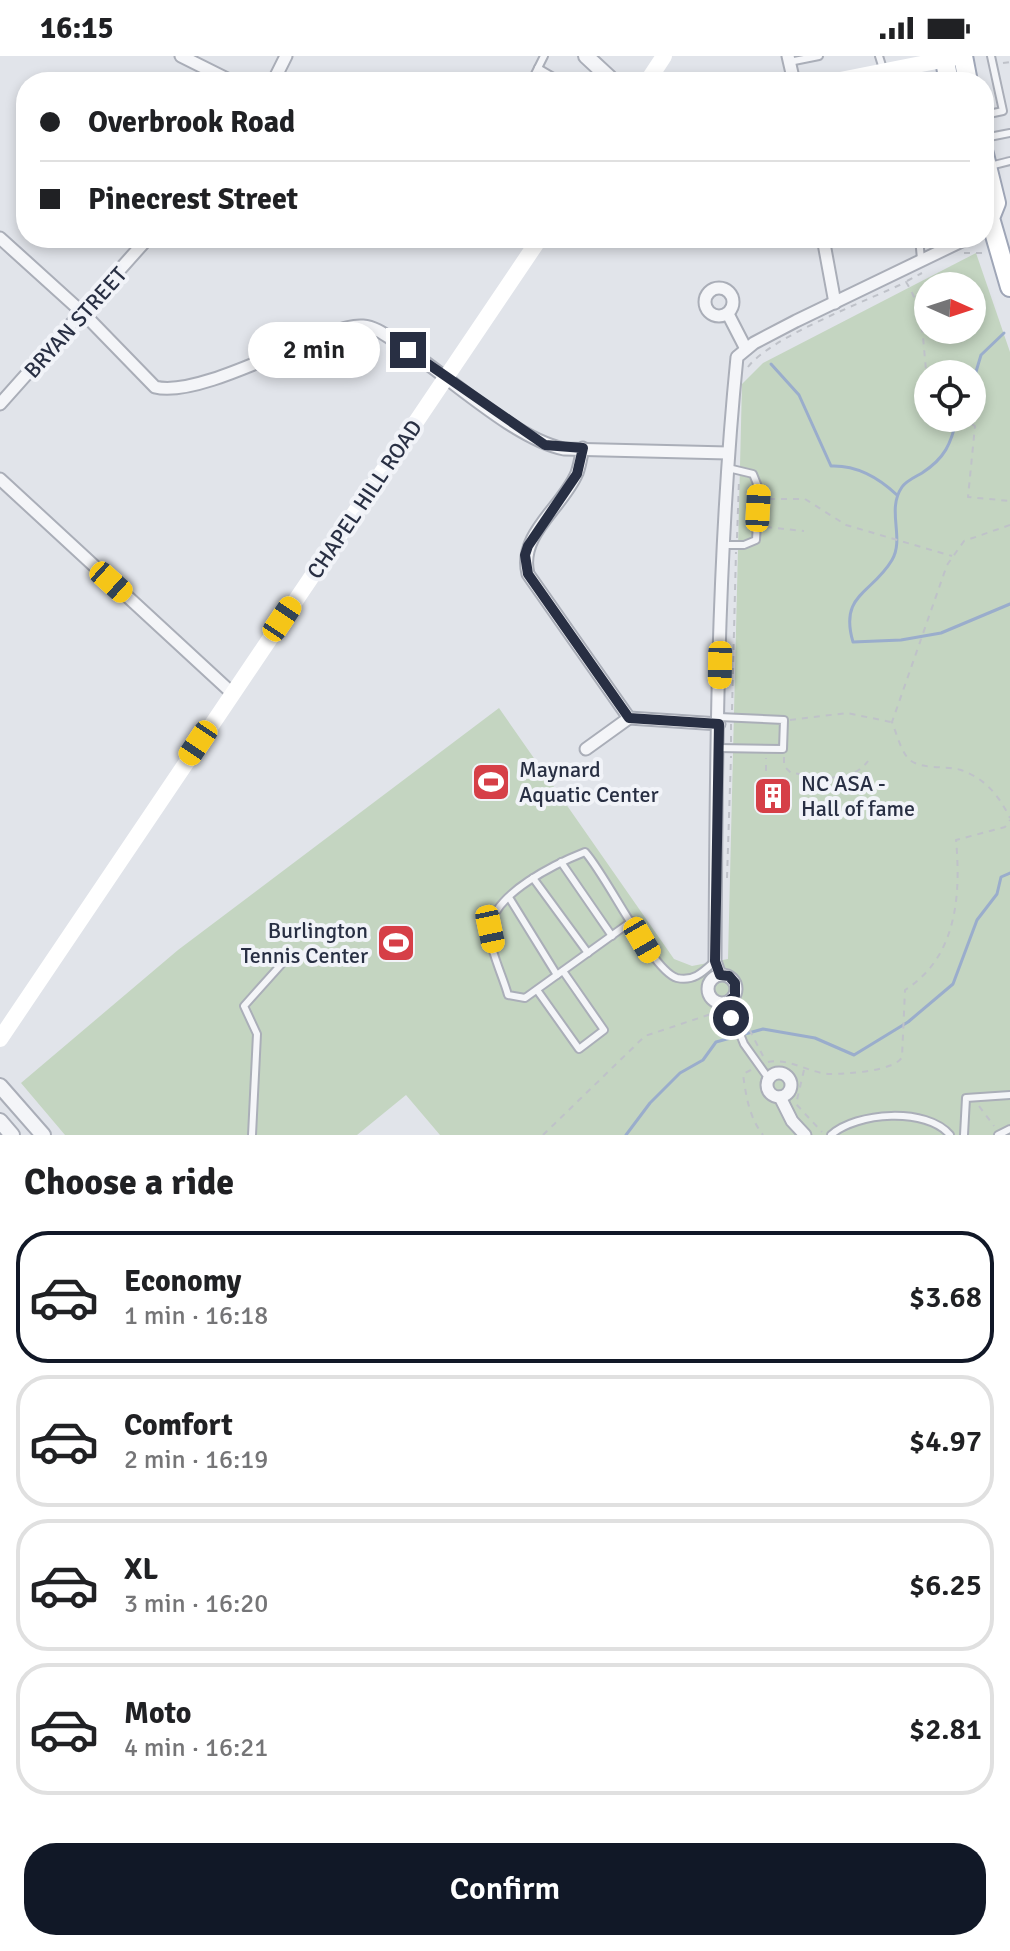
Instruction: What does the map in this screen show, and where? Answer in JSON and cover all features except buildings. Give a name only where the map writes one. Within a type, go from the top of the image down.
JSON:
[{"type":"main road","points":[[885,72],[953,57]]},
{"type":"main road","points":[[994,240],[1010,287]]},
{"type":"main road","name":"CHAPEL HILL ROAD","points":[[0,1039],[533,248]]},
{"type":"street","points":[[181,56],[213,72]]},
{"type":"street","points":[[586,56],[603,72]]},
{"type":"street","points":[[0,238],[84,314],[147,381],[164,389],[186,388],[353,326],[373,328],[545,445],[728,453]]},
{"type":"street","name":"BRYAN STREET","points":[[0,404],[84,314],[140,248]]},
{"type":"street","points":[[825,248],[835,303]]},
{"type":"street","points":[[723,972],[709,983],[709,993],[718,1002],[731,1005],[735,983],[715,961],[718,748],[723,719],[733,469],[728,453],[737,357],[746,349],[835,303],[923,265],[951,248]]},
{"type":"street","points":[[728,314],[746,349]]},
{"type":"street","points":[[583,448],[577,474],[528,546],[525,563],[541,594],[629,718]]},
{"type":"street","points":[[0,479],[232,693]]},
{"type":"street","points":[[586,749],[629,718],[723,719]]},
{"type":"street","points":[[780,1097],[790,1091],[790,1079],[780,1073],[769,1079],[768,1089],[780,1097],[792,1121],[805,1135]]},
{"type":"street","points":[[0,1086],[43,1135]]},
{"type":"street","points":[[0,1121],[12,1135]]},
{"type":"lane","points":[[536,72],[544,56]]},
{"type":"lane","points":[[789,59],[819,56]]},
{"type":"lane","points":[[991,56],[1003,111],[994,113]]},
{"type":"lane","points":[[538,68],[545,72]]},
{"type":"lane","points":[[920,248],[923,265]]},
{"type":"lane","points":[[731,545],[756,540],[759,489],[753,474],[733,469]]},
{"type":"lane","points":[[718,748],[783,749],[784,720],[723,719]]},
{"type":"lane","points":[[632,921],[525,998],[511,998],[493,945],[490,929],[495,914],[533,878],[585,852],[632,921],[653,958],[675,978],[700,975],[715,961]]},
{"type":"lane","points":[[561,862],[612,936]]},
{"type":"lane","points":[[533,878],[588,953]]},
{"type":"lane","points":[[510,899],[560,973],[604,1030],[579,1049],[537,990]]},
{"type":"lane","points":[[252,1135],[257,1034],[244,1006],[287,958]]},
{"type":"lane","points":[[731,1005],[731,1018],[744,1044],[769,1079]]},
{"type":"lane","points":[[964,1135],[966,1098],[1010,1095]]},
{"type":"lane","points":[[831,1135],[841,1126],[910,1115],[934,1120],[950,1135]]},
{"type":"lane","points":[[999,1135],[1010,1129]]},
{"type":"path","points":[[962,253],[982,253]]},
{"type":"path","points":[[745,374],[758,356],[906,282],[923,265]]},
{"type":"path","points":[[906,282],[914,294],[924,332],[926,360]]},
{"type":"path","points":[[974,432],[968,497],[1010,501]]},
{"type":"path","points":[[727,882],[731,748],[723,719],[733,469]]},
{"type":"path","points":[[769,499],[805,499],[846,525],[910,541],[938,554],[953,556]]},
{"type":"path","points":[[763,1135],[754,1124],[743,1074],[758,1066],[782,1061],[831,1074],[889,1069],[898,1065],[903,1044],[905,990],[935,960],[957,909],[960,895],[956,840],[1005,827],[1010,819],[999,795],[978,779],[960,770],[919,764],[908,759],[892,722],[936,589],[953,556],[964,541],[1010,525]]},
{"type":"path","points":[[757,527],[804,531]]},
{"type":"path","points":[[788,720],[847,713],[892,722]]},
{"type":"path","points":[[766,749],[766,783]]},
{"type":"path","points":[[783,749],[784,766],[791,773],[838,779],[860,771],[868,761]]},
{"type":"path","points":[[543,1135],[645,1036],[731,1005],[741,987],[723,972]]},
{"type":"path","points":[[743,1017],[767,1062]]},
{"type":"path","points":[[804,1068],[796,1104],[825,1135]]},
{"type":"path","points":[[978,1097],[979,1108],[999,1135]]},
{"type":"green space","points":[[976,253],[983,272],[939,272]]},
{"type":"green space","points":[[986,282],[1010,352],[1010,1135],[440,1135],[406,1095],[357,1135],[65,1135],[21,1083],[178,950],[499,708],[674,959],[692,966],[728,959],[742,384],[763,363],[914,285],[914,344],[986,344]]},
{"type":"waterway","points":[[980,360],[1004,333]]},
{"type":"waterway","points":[[771,364],[799,395],[831,466],[867,474],[897,495]]},
{"type":"waterway","points":[[953,432],[942,456],[902,487],[895,514],[896,551],[884,571],[854,604],[850,614],[853,642],[901,640],[941,633],[1010,604]]},
{"type":"waterway","points":[[626,1135],[650,1103],[680,1073],[703,1060],[716,1042],[763,1029],[815,1038],[854,1055],[908,1022],[953,984],[977,920],[997,894],[1001,877],[1010,873]]},
{"type":"place","name":"Maynard Aquatic Center","points":[[491,782]]},
{"type":"place","name":"NC ASA - Hall of fame","points":[[773,796]]},
{"type":"place","name":"Burlington Tennis Center","points":[[396,943]]},
{"type":"route","points":[[408,350],[545,445],[564,449],[583,448],[577,474],[528,546],[525,563],[528,574],[629,718],[719,724],[715,961],[720,975],[729,976],[737,987],[735,996],[727,1002],[731,1018]]}]
